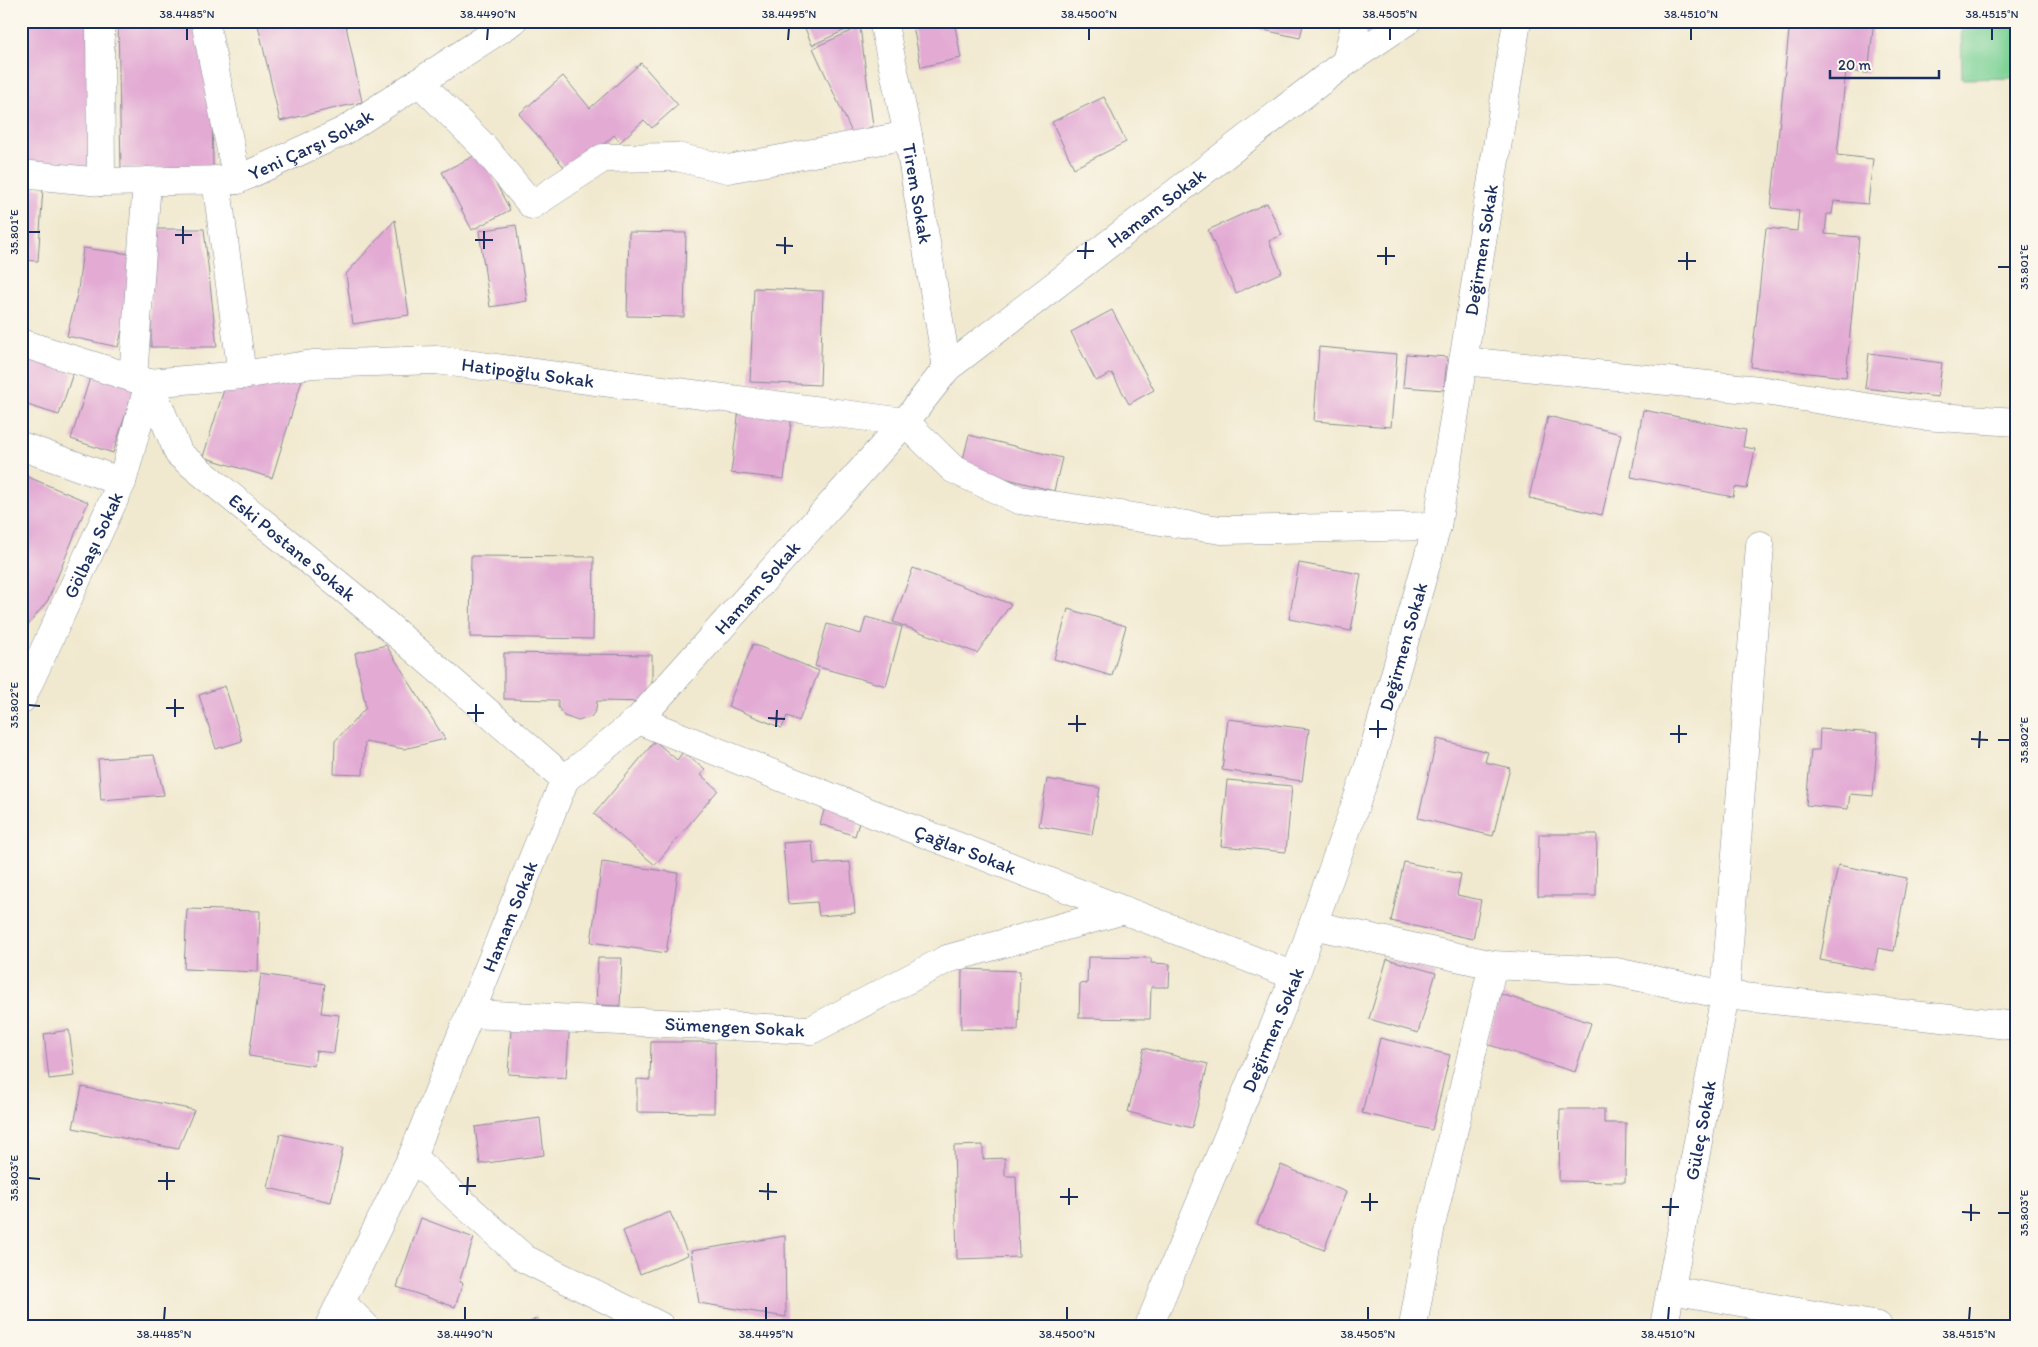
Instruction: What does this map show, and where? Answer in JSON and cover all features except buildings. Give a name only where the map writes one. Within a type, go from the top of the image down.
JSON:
[{"type":"street","points":[[100,21],[100,182]]},
{"type":"street","points":[[205,21],[227,180],[242,375]]},
{"type":"street","name":"Yeni Çarşı Sokak","points":[[21,174],[100,182],[227,180],[344,131],[513,21]]},
{"type":"street","name":"Tirem Sokak","points":[[883,21],[908,135],[948,368]]},
{"type":"street","points":[[1346,62],[1356,21]]},
{"type":"street","name":"Hamam Sokak","points":[[335,1314],[412,1157],[566,779],[638,720],[905,422],[948,368],[1346,62],[1407,21]]},
{"type":"street","name":"Değirmen Sokak","points":[[1149,1326],[1295,976],[1370,766],[1437,526],[1518,21]]},
{"type":"street","points":[[419,82],[483,146],[532,205],[603,158],[677,157],[728,169],[908,135]]},
{"type":"street","name":"Gölbaşı Sokak","points":[[21,700],[122,482],[141,380],[148,181]]},
{"type":"street","points":[[21,343],[141,380]]},
{"type":"street","name":"Hatipoğlu Sokak","points":[[141,380],[242,375],[313,364],[436,360],[905,422]]},
{"type":"street","points":[[1463,361],[1759,390],[1922,416],[2017,422]]},
{"type":"street","name":"Eski Postane Sokak","points":[[141,380],[179,454],[366,607],[566,779]]},
{"type":"street","points":[[905,422],[953,469],[1019,500],[1221,530],[1437,526]]},
{"type":"street","points":[[21,446],[122,482]]},
{"type":"street","name":"Güleç Sokak","points":[[1664,1326],[1725,995],[1760,545]]},
{"type":"street","name":"Çağlar Sokak","points":[[638,720],[871,813],[1295,976]]},
{"type":"street","name":"Sümengen Sokak","points":[[471,1014],[811,1030],[947,959],[1124,910]]},
{"type":"street","points":[[1313,925],[1493,965],[1611,971],[1725,995],[2017,1026]]},
{"type":"street","points":[[1413,1326],[1431,1225],[1493,965]]},
{"type":"street","points":[[412,1157],[525,1259],[660,1326]]},
{"type":"street","points":[[1671,1290],[1878,1326]]},
{"type":"street","points":[[335,1314],[365,1326]]},
{"type":"green space","points":[[1961,21],[2017,21],[2017,78],[1962,79]]}]
